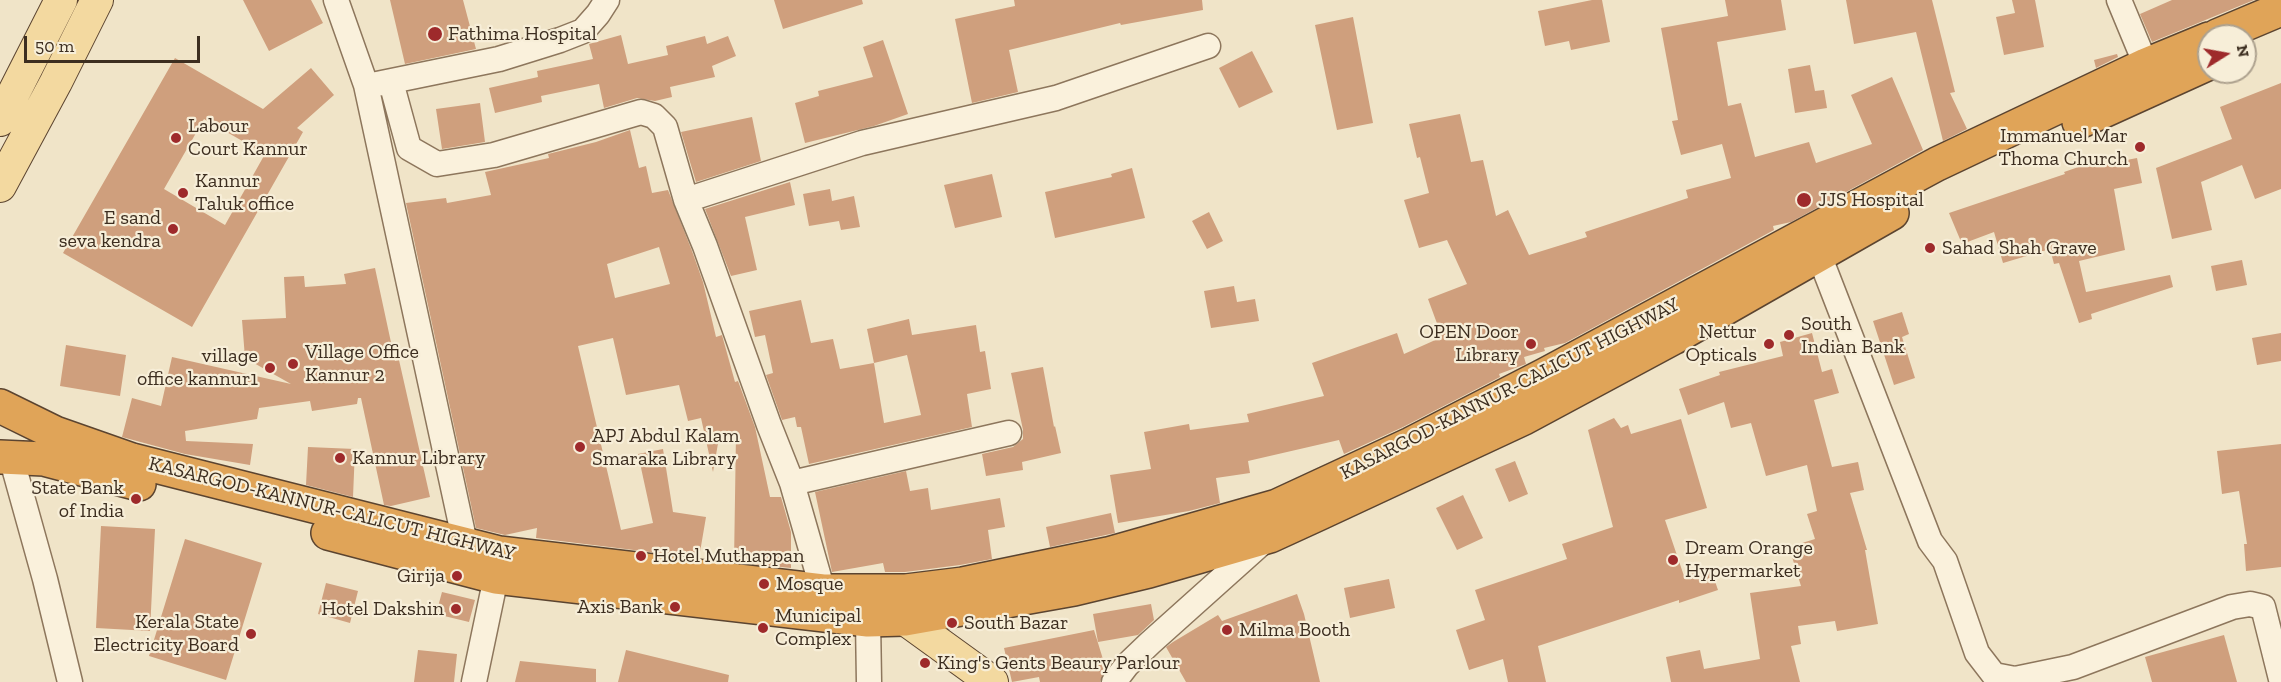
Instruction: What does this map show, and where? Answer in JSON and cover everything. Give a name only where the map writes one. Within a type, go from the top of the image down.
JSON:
[{"type":"highway","points":[[2247,24],[2270,15]]},
{"type":"highway","points":[[2257,32],[2270,15]]},
{"type":"highway","name":"KASARGOD-KANNUR-CALICUT HIGHWAY","points":[[4,403],[55,434],[90,447],[122,469],[496,577],[866,606],[906,591],[963,584],[1108,554],[1277,506],[1411,444],[1494,402],[1937,164],[2043,116],[2146,65],[2197,44]]},
{"type":"highway","name":"KASARGOD-KANNUR-CALICUT HIGHWAY","points":[[122,469],[465,543],[499,553],[823,591],[905,619],[1074,589],[1149,571],[1270,536],[1524,418],[1673,338],[1912,201],[2197,68]]},
{"type":"highway","points":[[6,457],[44,459],[122,469]]},
{"type":"main road","points":[[0,120],[62,0]]},
{"type":"main road","points":[[0,186],[97,0]]},
{"type":"main road","points":[[905,619],[992,682]]},
{"type":"street","points":[[336,0],[366,85],[465,543]]},
{"type":"street","points":[[366,85],[499,59],[560,40],[583,31],[607,0]]},
{"type":"street","points":[[2119,0],[2146,65]]},
{"type":"street","points":[[686,200],[862,143],[1056,98],[1208,46]]},
{"type":"street","points":[[391,81],[409,148],[437,164],[494,155],[641,112],[654,116],[665,127],[686,200],[792,483],[823,591]]},
{"type":"street","points":[[1819,255],[1930,541],[1945,561],[1977,653],[1994,675],[2015,679],[2073,667],[2232,607],[2250,604],[2263,608],[2281,680]]},
{"type":"street","points":[[792,483],[1009,433]]},
{"type":"street","points":[[6,457],[45,579],[70,682]]},
{"type":"street","points":[[1114,682],[1127,665],[1150,643],[1270,536]]},
{"type":"street","points":[[474,682],[496,577]]},
{"type":"street","points":[[866,606],[869,682]]},
{"type":"building","points":[[243,0],[311,0],[323,23],[269,51]]},
{"type":"building","name":"Fathima Hospital","points":[[390,0],[463,0],[476,49],[405,64]]},
{"type":"building","points":[[774,0],[862,0],[863,4],[783,29]]},
{"type":"building","points":[[1014,0],[1202,0],[1203,10],[1121,25],[1120,23],[1009,50],[1018,92],[972,103],[955,19],[1015,6]]},
{"type":"building","points":[[1602,0],[1610,42],[1571,50],[1569,41],[1545,46],[1538,11]]},
{"type":"building","points":[[1725,0],[1781,0],[1786,30],[1717,42],[1728,106],[1741,103],[1755,157],[1809,142],[1816,163],[1872,144],[1851,95],[1892,77],[1923,150],[1791,222],[1773,226],[1774,230],[1565,343],[1544,348],[1545,351],[1524,357],[1526,364],[1499,374],[1500,377],[1403,427],[1344,454],[1339,440],[1248,461],[1250,473],[1216,478],[1220,503],[1189,511],[1118,523],[1110,475],[1151,469],[1144,432],[1189,424],[1190,430],[1249,422],[1247,414],[1324,396],[1312,363],[1397,333],[1404,354],[1442,337],[1428,299],[1467,284],[1447,240],[1419,248],[1404,200],[1429,193],[1409,124],[1460,114],[1471,162],[1483,160],[1496,216],[1508,210],[1529,255],[1587,237],[1585,232],[1688,198],[1686,190],[1731,178],[1722,144],[1681,155],[1672,121],[1678,120],[1661,28],[1728,16]]},
{"type":"building","points":[[1846,0],[1932,0],[1955,92],[1950,93],[1967,129],[1943,141],[1916,32],[1854,44]]},
{"type":"building","points":[[2012,0],[2035,0],[2044,47],[2004,55],[1996,17],[2015,13]]},
{"type":"building","points":[[2172,0],[2254,0],[2152,42],[2140,14]]},
{"type":"building","points":[[1353,17],[1373,123],[1337,130],[1315,25]]},
{"type":"building","points":[[621,35],[628,64],[668,55],[666,46],[705,36],[707,44],[728,36],[736,56],[712,66],[715,77],[670,87],[672,97],[655,101],[637,98],[604,108],[599,84],[541,96],[542,102],[495,113],[489,88],[538,77],[537,71],[593,59],[589,44]]},
{"type":"building","points":[[883,40],[908,114],[874,126],[805,143],[795,103],[819,96],[818,91],[873,77],[863,47]]},
{"type":"building","points":[[1252,51],[1273,92],[1239,108],[1219,68]]},
{"type":"building","points":[[2117,54],[2118,57],[2096,68],[2094,60]]},
{"type":"building","points":[[175,58],[263,109],[311,68],[334,95],[297,128],[303,132],[192,327],[63,253]],"holes":[[[204,119],[265,154],[225,225],[164,189]]]},
{"type":"building","points":[[1810,65],[1815,91],[1824,90],[1827,108],[1795,113],[1788,69]]},
{"type":"building","points":[[2281,83],[2281,189],[2255,199],[2242,165],[2201,182],[2212,230],[2172,239],[2156,168],[2232,139],[2220,107]]},
{"type":"building","points":[[480,103],[485,142],[442,149],[436,109]]},
{"type":"building","points":[[752,117],[761,161],[696,182],[681,132]]},
{"type":"building","points":[[630,130],[639,168],[646,166],[652,193],[668,190],[703,282],[716,337],[722,335],[735,382],[738,381],[755,427],[770,497],[781,497],[791,532],[791,568],[734,562],[736,434],[720,432],[713,472],[701,418],[688,421],[679,385],[626,395],[613,338],[578,346],[621,530],[653,523],[638,454],[663,449],[673,512],[706,517],[699,558],[536,538],[537,528],[505,535],[476,528],[406,203],[446,198],[447,203],[491,195],[485,172],[549,158],[548,154],[596,142]],"holes":[[[659,247],[670,284],[615,298],[607,264]]]},
{"type":"building","points":[[2137,158],[2142,183],[2114,189],[2125,250],[2079,261],[2086,292],[2170,275],[2173,287],[2091,314],[2092,319],[2079,323],[2059,263],[2054,264],[2050,249],[2003,263],[1994,232],[1962,244],[1949,213],[2065,174],[2064,172],[2099,160],[2101,165]]},
{"type":"building","points":[[1132,168],[1145,218],[1055,238],[1045,192],[1112,177],[1111,174]]},
{"type":"building","points":[[992,174],[1002,217],[955,228],[944,185]]},
{"type":"building","points":[[790,182],[795,205],[745,217],[757,270],[731,276],[705,209]]},
{"type":"building","points":[[830,189],[832,201],[854,196],[860,227],[841,230],[839,221],[809,226],[803,194]]},
{"type":"building","points":[[1209,212],[1223,241],[1207,249],[1192,221]]},
{"type":"building","points":[[2242,260],[2247,285],[2216,291],[2211,266]]},
{"type":"building","points":[[375,268],[395,361],[399,360],[430,497],[391,506],[384,505],[361,398],[358,398],[357,404],[312,411],[310,401],[259,408],[257,419],[185,431],[186,441],[253,444],[250,465],[185,454],[122,437],[132,398],[161,406],[172,357],[291,384],[245,358],[242,320],[286,318],[284,277],[304,276],[305,287],[346,284],[344,274]]},
{"type":"building","points":[[1234,286],[1237,302],[1255,299],[1259,321],[1211,328],[1204,291]]},
{"type":"building","points":[[801,300],[811,343],[833,339],[840,369],[874,363],[867,329],[909,319],[912,335],[976,325],[980,352],[985,351],[991,389],[967,394],[972,427],[809,464],[801,427],[797,427],[795,417],[782,420],[766,375],[773,373],[765,335],[755,337],[749,311]],"holes":[[[907,355],[921,415],[884,423],[874,363]]]},
{"type":"building","points":[[1902,312],[1909,334],[1902,337],[1915,378],[1894,385],[1873,321]]},
{"type":"building","points":[[1812,333],[1822,372],[1832,369],[1839,393],[1814,400],[1832,467],[1858,462],[1864,490],[1850,493],[1867,550],[1865,550],[1878,624],[1837,631],[1835,621],[1798,626],[1801,644],[1791,646],[1800,682],[1671,682],[1666,657],[1700,650],[1704,669],[1760,659],[1750,593],[1801,586],[1789,547],[1815,539],[1807,514],[1817,511],[1807,465],[1766,476],[1751,423],[1731,428],[1724,402],[1688,415],[1679,389],[1720,375],[1719,372],[1783,356],[1780,342]]},
{"type":"building","points":[[2281,333],[2281,361],[2257,365],[2252,338]]},
{"type":"building","points":[[66,345],[126,355],[120,396],[60,386]]},
{"type":"building","points":[[1043,367],[1061,453],[1022,462],[1023,470],[986,476],[982,454],[1013,447],[1023,439],[1011,373]]},
{"type":"building","points":[[1614,418],[1621,428],[1628,425],[1631,434],[1681,419],[1707,508],[1665,520],[1684,576],[1710,567],[1718,590],[1679,603],[1679,600],[1538,646],[1546,682],[1508,682],[1503,659],[1469,670],[1456,630],[1485,620],[1475,590],[1567,559],[1562,544],[1613,527],[1588,430]]},
{"type":"building","points":[[2281,444],[2281,567],[2246,571],[2244,544],[2247,544],[2239,491],[2222,494],[2217,451]]},
{"type":"building","points":[[308,447],[355,449],[353,497],[306,485]]},
{"type":"building","points":[[1515,461],[1528,494],[1509,502],[1495,469]]},
{"type":"building","points":[[906,471],[910,491],[928,488],[931,510],[1000,498],[1005,527],[988,530],[992,559],[905,572],[885,572],[883,563],[832,572],[815,492]]},
{"type":"building","points":[[1463,495],[1483,538],[1457,550],[1436,508]]},
{"type":"building","points":[[1111,513],[1115,533],[1050,547],[1046,527]]},
{"type":"building","points":[[101,526],[155,529],[150,631],[96,628]]},
{"type":"building","points":[[185,539],[262,563],[226,680],[149,656]]},
{"type":"building","points":[[1389,579],[1395,608],[1350,618],[1344,588]]},
{"type":"building","points":[[326,583],[358,591],[350,623],[318,614]]},
{"type":"building","points":[[442,592],[475,600],[469,622],[436,614]]},
{"type":"building","points":[[1297,594],[1320,682],[1186,682],[1166,647],[1218,615],[1222,621]]},
{"type":"building","points":[[1151,604],[1154,620],[1138,635],[1098,642],[1093,614]]},
{"type":"building","points":[[1094,630],[1106,669],[1100,682],[1040,682],[1039,677],[1012,682],[1004,648]]},
{"type":"building","points":[[2224,635],[2237,682],[2152,682],[2145,657]]},
{"type":"building","points":[[418,650],[457,654],[454,682],[414,682]]},
{"type":"building","points":[[626,650],[729,675],[728,682],[618,682]]},
{"type":"building","points":[[520,661],[596,669],[596,682],[515,682]]},
{"type":"place","name":"Fathima Hospital","points":[[435,34]]},
{"type":"place","name":"Labour Court Kannur","points":[[176,138]]},
{"type":"place","name":"Immanuel Mar Thoma Church","points":[[2140,147]]},
{"type":"place","name":"Kannur Taluk office","points":[[183,193]]},
{"type":"place","name":"JJS Hospital","points":[[1804,200]]},
{"type":"place","name":"E sand seva kendra","points":[[173,229]]},
{"type":"place","name":"Sahad Shah Grave","points":[[1930,248]]},
{"type":"place","name":"South Indian Bank","points":[[1789,335]]},
{"type":"place","name":"OPEN Door Library","points":[[1531,344]]},
{"type":"place","name":"Nettur Opticals","points":[[1769,344]]},
{"type":"place","name":"Village Office Kannur 2","points":[[293,364]]},
{"type":"place","name":"village office kannur1","points":[[270,368]]},
{"type":"place","name":"APJ Abdul Kalam Smaraka Library","points":[[580,447]]},
{"type":"place","name":"Kannur Library","points":[[340,458]]},
{"type":"place","name":"State Bank of India","points":[[136,499]]},
{"type":"place","name":"Hotel Muthappan","points":[[641,556]]},
{"type":"place","name":"Dream Orange Hypermarket","points":[[1673,560]]},
{"type":"place","name":"Girija","points":[[457,576]]},
{"type":"place","name":"Mosque","points":[[764,584]]},
{"type":"place","name":"Axis Bank","points":[[675,607]]},
{"type":"place","name":"Hotel Dakshin","points":[[456,609]]},
{"type":"place","name":"South Bazar","points":[[952,623]]},
{"type":"place","name":"Municipal Complex","points":[[763,628]]},
{"type":"place","name":"Milma Booth","points":[[1227,630]]},
{"type":"place","name":"Kerala State Electricity Board","points":[[251,634]]},
{"type":"place","name":"King's Gents Beaury Parlour","points":[[925,663]]}]
